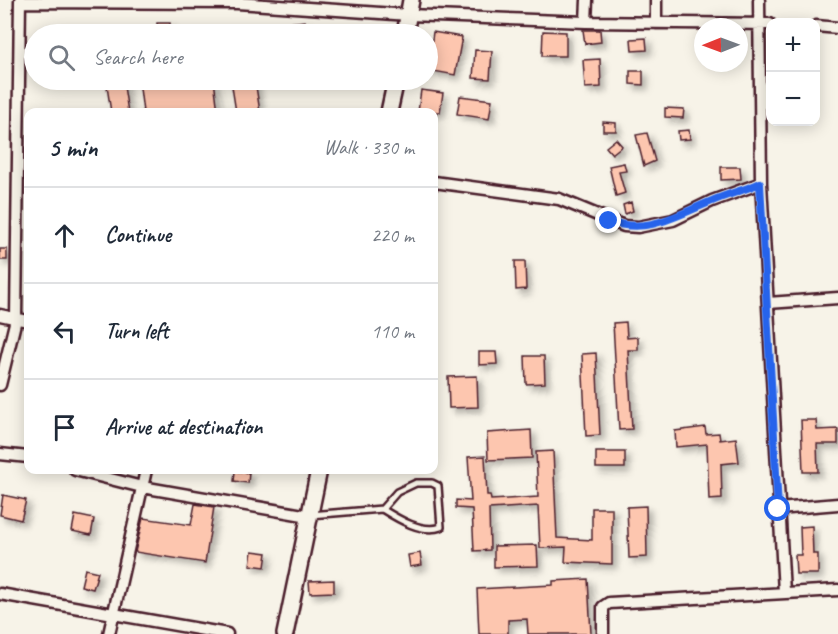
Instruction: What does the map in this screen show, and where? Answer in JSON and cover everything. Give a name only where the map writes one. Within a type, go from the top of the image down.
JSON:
[{"type":"main road","points":[[407,24],[410,8]]},
{"type":"main road","points":[[390,108],[394,90]]},
{"type":"main road","points":[[285,634],[318,474]]},
{"type":"street","points":[[586,22],[587,0]]},
{"type":"street","points":[[656,0],[656,23]]},
{"type":"street","points":[[759,0],[765,23],[760,183],[784,592]]},
{"type":"street","points":[[0,386],[16,319],[20,1],[237,1],[410,8],[586,22],[765,23]]},
{"type":"street","points":[[820,27],[838,28]]},
{"type":"street","points":[[438,183],[559,199],[624,226],[638,227],[673,220],[711,201],[760,183]]},
{"type":"street","points":[[768,303],[838,297]]},
{"type":"street","points":[[0,315],[24,320]]},
{"type":"street","points":[[0,454],[24,457]]},
{"type":"street","points":[[91,474],[142,487],[309,516]]},
{"type":"street","points":[[109,634],[145,474]]},
{"type":"street","points":[[778,509],[838,504]]},
{"type":"street","points":[[603,634],[603,607],[609,603],[838,590]]},
{"type":"street","points":[[0,594],[227,634]]},
{"type":"lane","points":[[309,516],[382,509],[414,525],[435,528],[441,526],[438,486],[432,483],[416,483],[397,492],[382,509]]},
{"type":"building","points":[[305,21],[306,24],[279,24]]},
{"type":"building","points":[[583,30],[600,30],[601,42],[585,44]]},
{"type":"building","points":[[543,31],[566,32],[566,56],[542,56]]},
{"type":"building","points":[[438,33],[462,37],[455,75],[438,72]]},
{"type":"building","points":[[646,38],[647,50],[632,51],[631,39]]},
{"type":"building","points":[[475,50],[492,51],[490,79],[473,78]]},
{"type":"building","points":[[600,59],[601,87],[585,88],[583,60]]},
{"type":"building","points":[[630,71],[643,71],[643,85],[630,84]]},
{"type":"building","points":[[108,90],[125,90],[127,108],[110,108]]},
{"type":"building","points":[[140,90],[215,90],[218,108],[142,108]]},
{"type":"building","points":[[233,90],[257,90],[259,108],[235,108]]},
{"type":"building","points":[[421,90],[443,93],[440,112],[438,108],[419,108]]},
{"type":"building","points":[[460,96],[492,100],[489,119],[457,114]]},
{"type":"building","points":[[665,108],[684,109],[683,118],[665,117]]},
{"type":"building","points":[[603,122],[616,123],[616,131],[603,131]]},
{"type":"building","points":[[689,130],[690,139],[679,140],[678,131]]},
{"type":"building","points":[[647,133],[655,161],[644,166],[636,135]]},
{"type":"building","points":[[616,139],[622,146],[612,154],[606,147]]},
{"type":"building","points":[[624,163],[626,171],[619,172],[625,193],[616,196],[609,166]]},
{"type":"building","points":[[721,167],[740,167],[741,179],[721,180]]},
{"type":"building","points":[[631,202],[633,211],[625,214],[623,205]]},
{"type":"building","points":[[0,249],[7,249],[7,260],[0,260]]},
{"type":"building","points":[[515,261],[525,261],[526,289],[516,290]]},
{"type":"building","points":[[626,322],[627,338],[638,337],[638,350],[628,350],[632,429],[619,430],[613,323]]},
{"type":"building","points":[[479,352],[496,352],[497,364],[479,365]]},
{"type":"building","points":[[596,353],[600,435],[586,436],[582,354]]},
{"type":"building","points":[[525,356],[544,356],[545,383],[526,384]]},
{"type":"building","points":[[477,376],[478,407],[449,408],[448,377]]},
{"type":"building","points":[[801,420],[816,420],[817,430],[838,429],[838,444],[817,444],[818,472],[803,472]]},
{"type":"building","points":[[705,427],[706,434],[719,433],[720,440],[736,438],[739,462],[721,464],[722,499],[709,500],[707,444],[676,447],[675,431]]},
{"type":"building","points":[[531,430],[532,458],[488,460],[487,433]]},
{"type":"building","points":[[553,451],[557,538],[592,540],[592,508],[612,508],[612,564],[565,562],[566,547],[540,548],[538,506],[489,509],[490,550],[474,551],[472,509],[456,508],[456,500],[471,501],[468,457],[485,456],[487,495],[490,495],[491,500],[538,497],[536,452]]},
{"type":"building","points":[[596,452],[625,452],[625,468],[596,468]]},
{"type":"building","points":[[235,474],[249,474],[248,483],[234,481]]},
{"type":"building","points":[[3,495],[26,500],[21,520],[0,515]]},
{"type":"building","points":[[195,504],[214,507],[205,563],[135,552],[143,518],[191,525]]},
{"type":"building","points":[[646,506],[647,557],[629,558],[627,507]]},
{"type":"building","points":[[75,515],[94,519],[91,535],[72,531]]},
{"type":"building","points":[[812,526],[813,554],[818,554],[818,574],[796,574],[795,555],[801,555],[800,527]]},
{"type":"building","points":[[537,545],[538,566],[494,567],[494,546]]},
{"type":"building","points":[[252,551],[267,553],[265,567],[250,565]]},
{"type":"building","points":[[420,553],[422,565],[410,567],[408,555]]},
{"type":"building","points":[[85,569],[98,572],[93,589],[81,586]]},
{"type":"building","points":[[588,579],[591,634],[528,634],[527,619],[508,620],[508,634],[479,634],[477,589],[553,585],[553,581]]},
{"type":"building","points":[[334,580],[334,592],[310,593],[309,581]]},
{"type":"route","points":[[609,221],[624,226],[638,227],[673,220],[711,201],[760,183],[778,509]]}]
